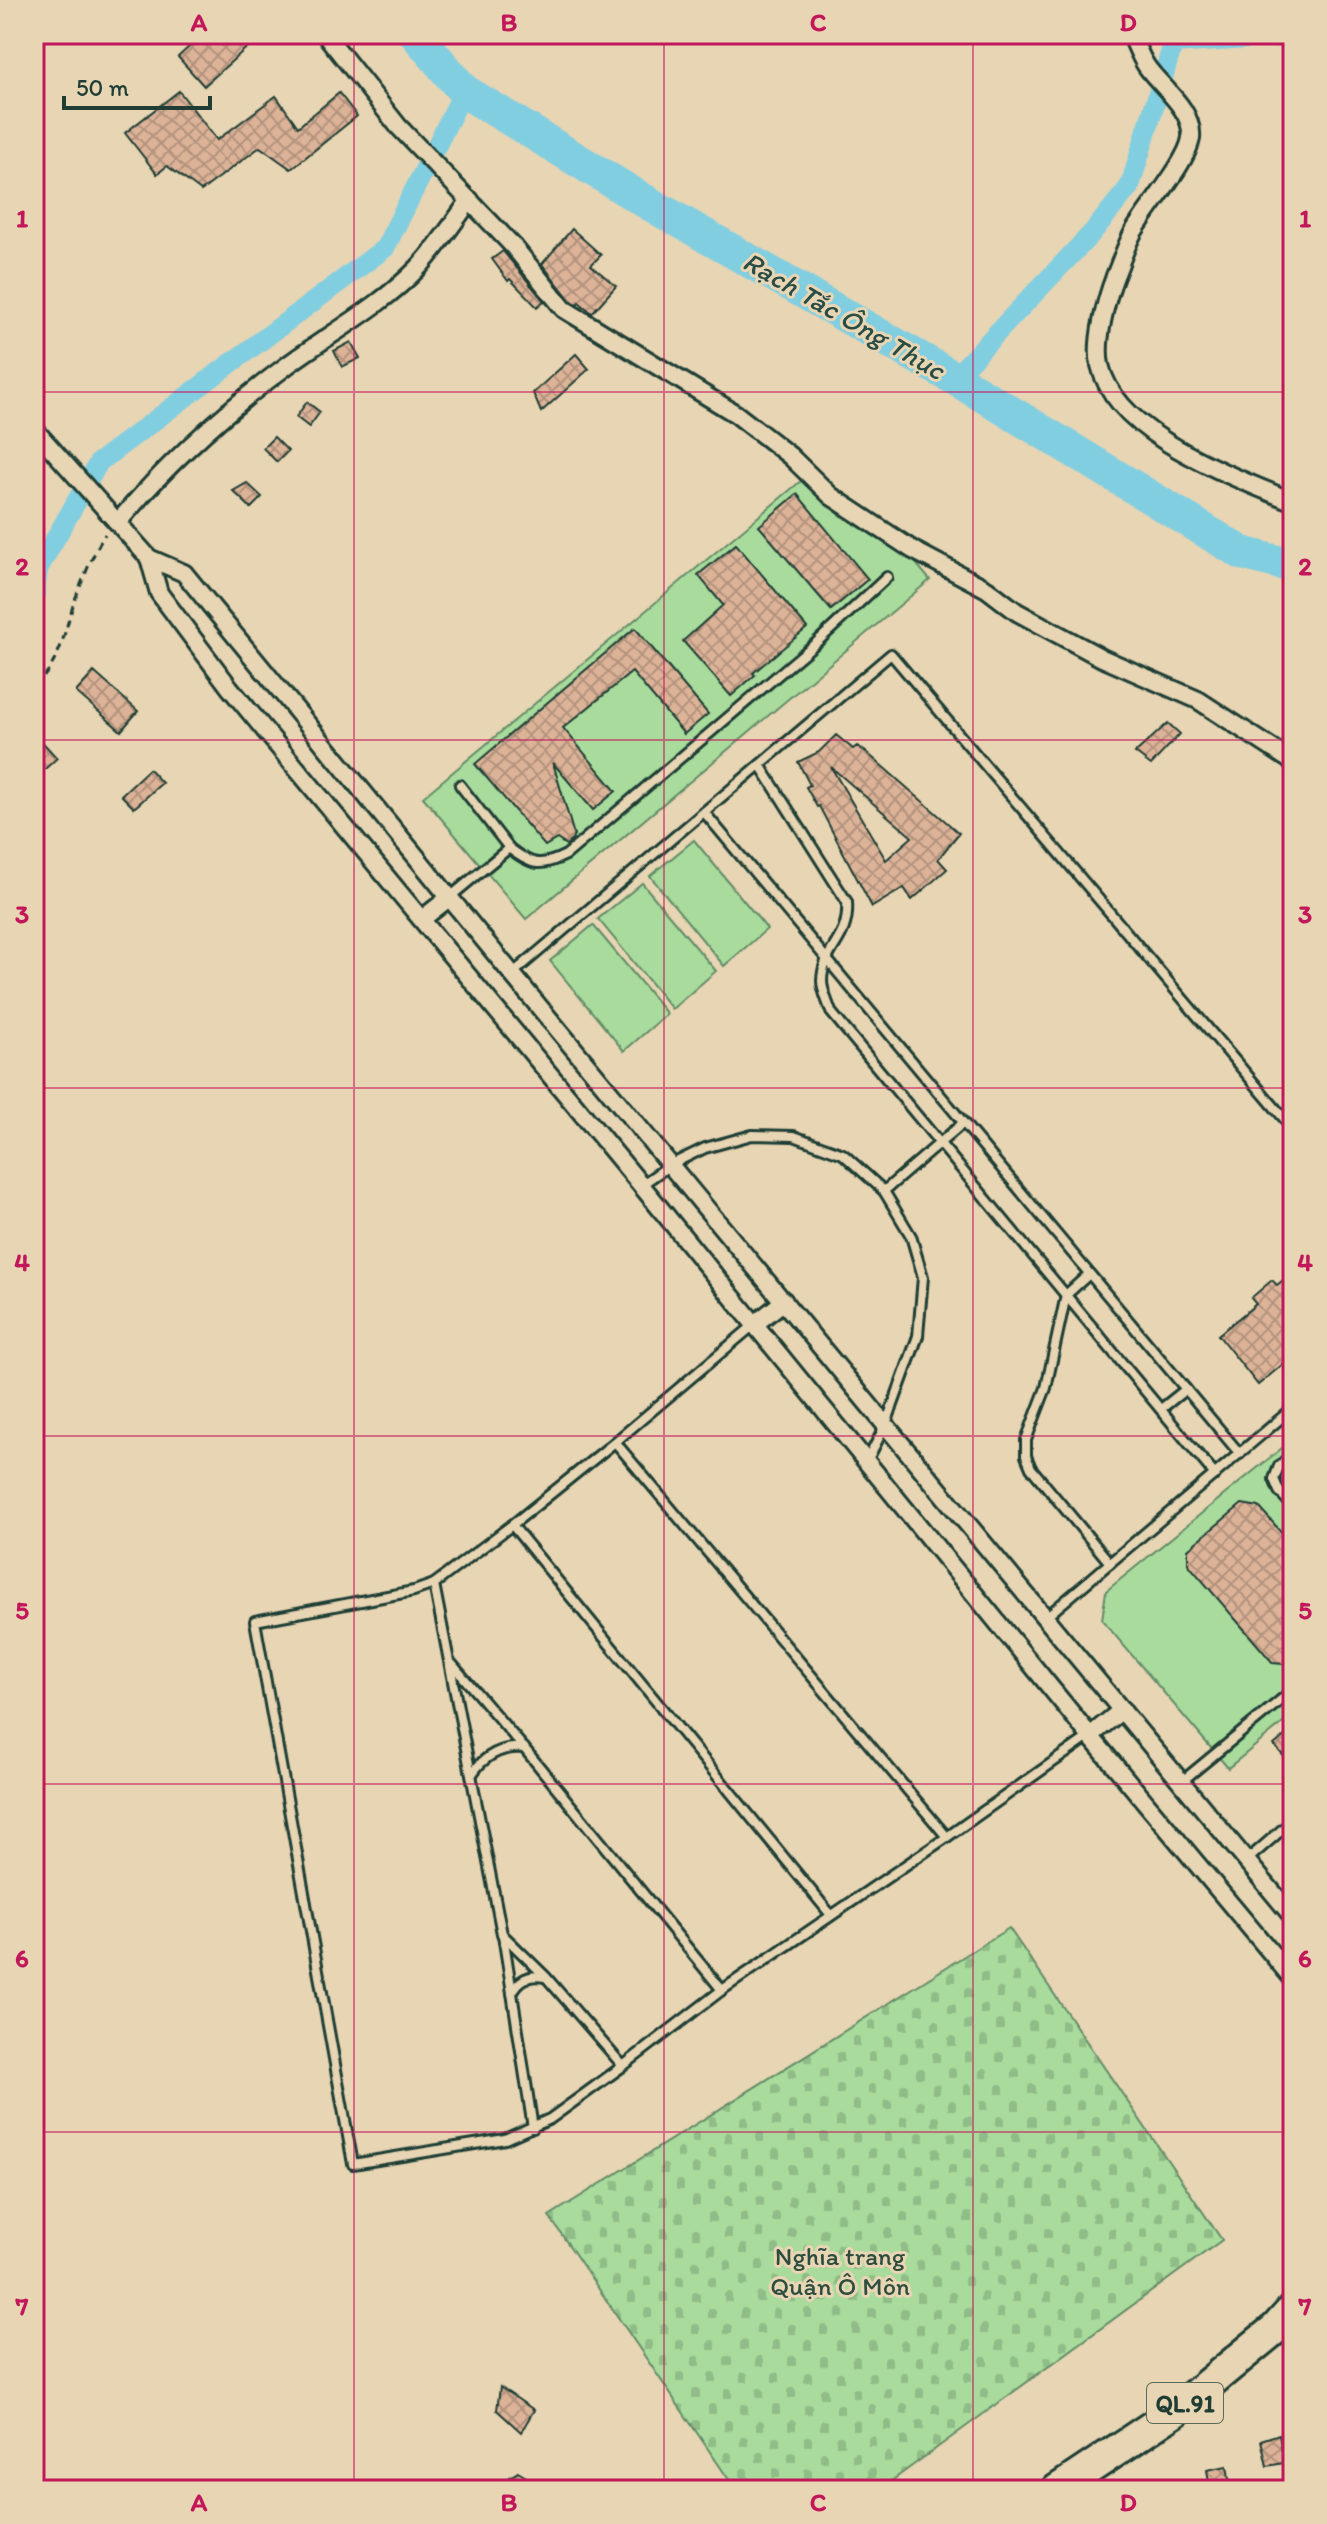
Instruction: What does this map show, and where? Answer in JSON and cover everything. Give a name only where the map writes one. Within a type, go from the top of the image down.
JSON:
[{"type":"highway","name":"QL.91","points":[[1057,2490],[1174,2412],[1276,2328],[1293,2309]]},
{"type":"street","points":[[325,34],[398,126],[513,246],[564,309],[736,414],[767,436],[831,496],[913,550],[987,589],[1017,612],[1102,658],[1198,700],[1293,762]]},
{"type":"street","points":[[1131,34],[1146,65],[1176,100],[1189,123],[1191,139],[1184,155],[1133,233],[1103,307],[1100,364],[1114,396],[1141,423],[1191,458],[1293,502]]},
{"type":"street","points":[[114,517],[197,438],[285,367],[385,298],[406,279],[437,245],[466,196]]},
{"type":"street","points":[[34,429],[149,558],[159,593],[212,664],[1090,1736],[1291,1972]]},
{"type":"street","points":[[149,558],[184,573],[1293,1917]]},
{"type":"street","points":[[422,919],[450,897]]},
{"type":"street","points":[[755,1324],[784,1301]]},
{"type":"street","points":[[1090,1736],[1122,1710]]},
{"type":"lane","points":[[460,785],[509,848],[533,863],[547,864],[566,855],[817,642],[887,577]]},
{"type":"lane","points":[[512,974],[891,654],[1293,1129]]},
{"type":"lane","points":[[760,765],[847,902],[844,933],[826,958],[822,983],[831,1012],[1215,1475]]},
{"type":"lane","points":[[704,812],[1240,1454]]},
{"type":"lane","points":[[450,897],[509,848]]},
{"type":"lane","points":[[884,1191],[963,1123]]},
{"type":"lane","points":[[641,1185],[670,1165],[705,1148],[752,1135],[794,1136],[843,1154],[884,1191],[911,1236],[923,1277],[918,1336],[886,1424],[867,1461]]},
{"type":"lane","points":[[1089,1274],[1066,1295],[1046,1388],[1026,1440],[1026,1456],[1031,1468],[1110,1563]]},
{"type":"lane","points":[[755,1324],[615,1442],[434,1584],[414,1591],[255,1621],[353,2164],[487,2143],[533,2128],[582,2097],[722,1990],[1090,1736]]},
{"type":"lane","points":[[1161,1409],[1186,1389]]},
{"type":"lane","points":[[1046,1617],[1293,1408]]},
{"type":"lane","points":[[615,1442],[947,1837]]},
{"type":"lane","points":[[1293,1454],[1279,1466],[1274,1479],[1279,1491],[1293,1507]]},
{"type":"lane","points":[[512,1525],[831,1915]]},
{"type":"lane","points":[[434,1584],[502,1934],[533,2128]]},
{"type":"lane","points":[[451,1662],[722,1990]]},
{"type":"lane","points":[[1181,1782],[1293,1690]]},
{"type":"lane","points":[[472,1774],[494,1753],[503,1749],[524,1748]]},
{"type":"lane","points":[[1246,1861],[1293,1820]]},
{"type":"lane","points":[[502,1934],[546,1977],[623,2066]]},
{"type":"lane","points":[[512,1993],[517,1984],[530,1976],[546,1977]]},
{"type":"path","points":[[34,687],[49,673],[64,643],[76,598],[96,549],[114,517]]},
{"type":"green space","points":[[802,480],[841,516],[909,555],[930,580],[526,919],[423,797]]},
{"type":"green space","points":[[694,840],[767,929],[724,966],[650,876]]},
{"type":"green space","points":[[642,883],[716,971],[672,1009],[598,919]]},
{"type":"green space","points":[[593,925],[667,1014],[624,1051],[550,961]]},
{"type":"green space","points":[[1293,1439],[1293,1715],[1228,1768],[1102,1620],[1106,1591]]},
{"type":"green space","name":"Nghĩa trang Quận Ô Môn","points":[[1009,1928],[1222,2240],[879,2490],[736,2490],[549,2216]]},
{"type":"building","points":[[203,34],[262,34],[204,86],[178,57]]},
{"type":"building","points":[[179,91],[217,140],[276,96],[298,127],[339,93],[357,116],[291,169],[260,147],[201,191],[167,166],[157,174],[125,133]]},
{"type":"building","points":[[572,229],[601,255],[591,265],[616,286],[592,313],[579,302],[571,301],[542,264]]},
{"type":"building","points":[[503,251],[544,301],[537,307],[510,279],[508,281],[492,259]]},
{"type":"building","points":[[351,342],[360,358],[342,367],[334,351]]},
{"type":"building","points":[[576,354],[589,369],[541,412],[533,393]]},
{"type":"building","points":[[307,402],[320,412],[309,427],[296,417]]},
{"type":"building","points":[[274,437],[288,451],[277,462],[263,448]]},
{"type":"building","points":[[247,483],[262,497],[251,508],[233,491]]},
{"type":"building","points":[[797,494],[868,579],[831,610],[759,526]]},
{"type":"building","points":[[736,544],[807,628],[753,673],[755,675],[731,696],[683,641],[723,605],[698,575]]},
{"type":"building","points":[[635,628],[708,714],[684,734],[632,672],[563,728],[616,791],[593,810],[553,763],[574,835],[566,845],[557,839],[545,846],[475,764]]},
{"type":"building","points":[[94,672],[138,711],[121,731],[76,692]]},
{"type":"building","points":[[1168,723],[1180,734],[1151,765],[1135,753]]},
{"type":"building","points":[[34,733],[57,758],[34,779]]},
{"type":"building","points":[[836,735],[853,749],[857,746],[959,833],[938,859],[947,869],[912,900],[904,888],[872,907],[806,787],[810,785],[798,762],[819,752]],"holes":[[[831,767],[912,837],[886,860]]]},
{"type":"building","points":[[149,769],[162,783],[134,808],[121,795]]},
{"type":"building","points":[[1293,1272],[1293,1356],[1258,1385],[1218,1335],[1256,1304],[1251,1298],[1272,1280],[1277,1285]]},
{"type":"building","points":[[1242,1504],[1259,1507],[1293,1545],[1293,1665],[1273,1663],[1188,1564],[1188,1549]]},
{"type":"building","points":[[1293,1729],[1293,1767],[1274,1745]]},
{"type":"building","points":[[500,2387],[534,2410],[521,2432],[497,2410]]},
{"type":"building","points":[[1279,2434],[1284,2463],[1267,2466],[1261,2440]]},
{"type":"building","points":[[1227,2466],[1231,2490],[1210,2490],[1207,2470]]},
{"type":"building","points":[[518,2472],[533,2481],[521,2490],[490,2490]]},
{"type":"waterway","name":"Rạch Tắc Ông Thục","points":[[416,34],[464,91],[643,200],[954,378],[1242,553],[1293,566]]},
{"type":"waterway","points":[[954,378],[1092,233],[1130,186],[1173,44],[1293,36]]},
{"type":"waterway","points":[[34,601],[38,569],[99,462],[385,248],[464,91]]}]
